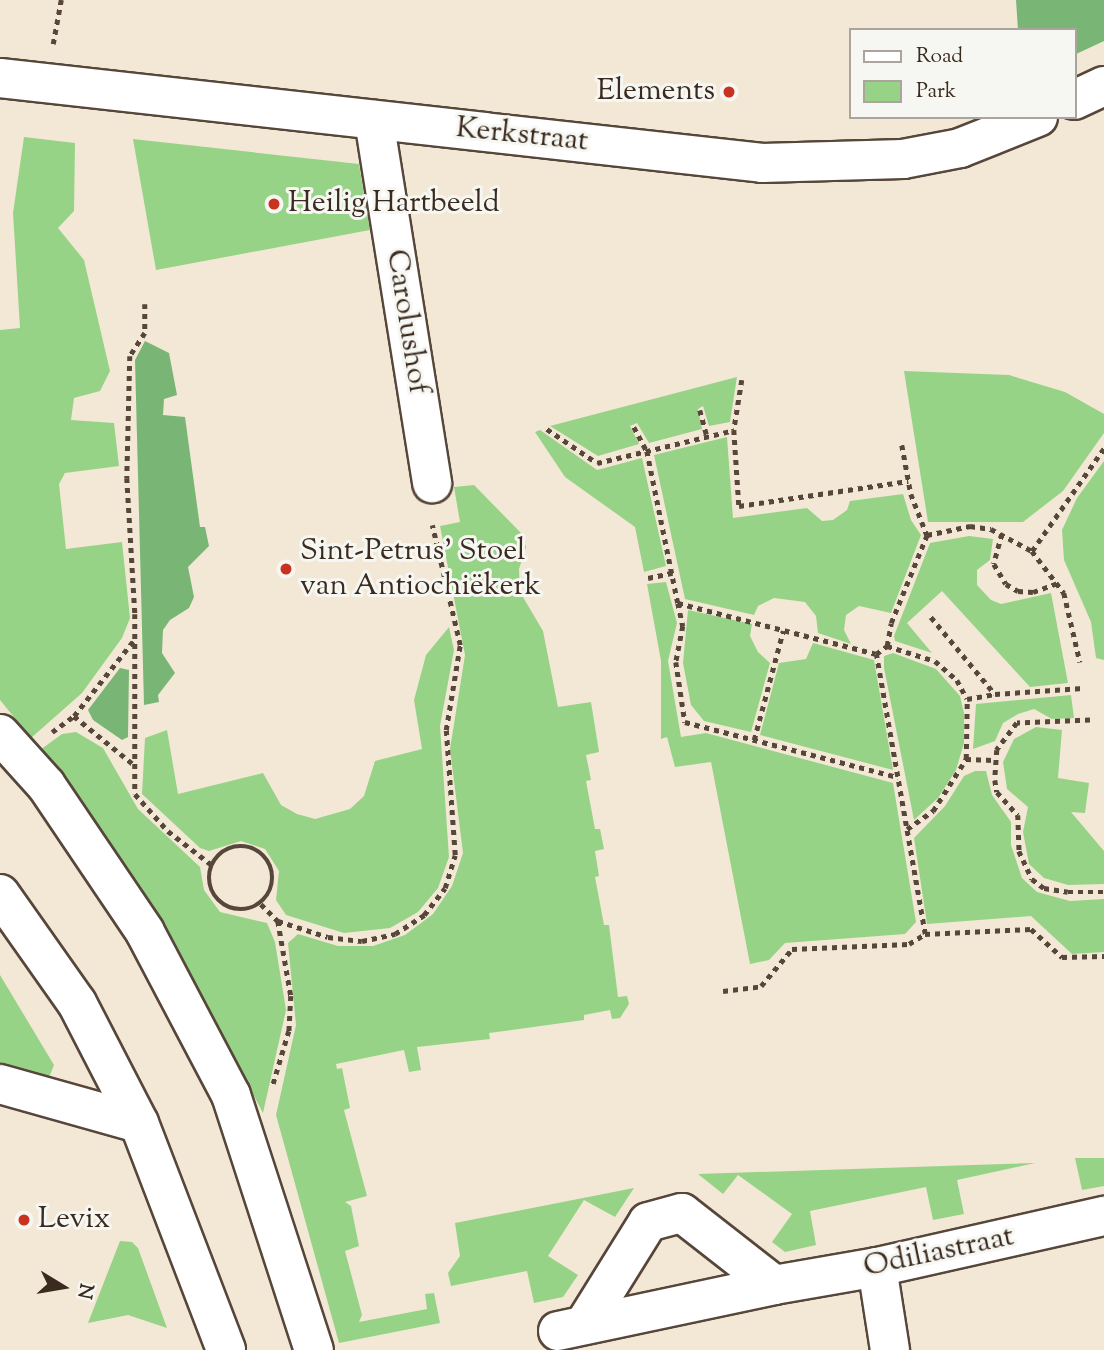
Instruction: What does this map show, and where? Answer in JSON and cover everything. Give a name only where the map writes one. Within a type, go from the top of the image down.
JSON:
[{"type":"street","name":"Kerkstraat","points":[[0,78],[762,163],[903,159],[960,148],[1033,119]]},
{"type":"street","points":[[1076,99],[1104,86]]},
{"type":"street","name":"Carolushof","points":[[373,120],[432,483]]},
{"type":"street","points":[[10,745],[46,785],[145,932],[231,1095],[314,1350]]},
{"type":"street","points":[[0,894],[77,1003],[139,1122],[226,1350]]},
{"type":"street","points":[[0,1084],[139,1122]]},
{"type":"street","name":"Odiliastraat","points":[[774,1285],[682,1213],[648,1222],[571,1328],[774,1285],[877,1267],[1104,1216]]},
{"type":"street","points":[[877,1267],[890,1350]]},
{"type":"path","points":[[145,304],[145,333],[130,356],[127,478],[134,639],[135,794],[168,831],[212,865]]},
{"type":"path","points":[[742,380],[734,430],[739,506],[908,481]]},
{"type":"path","points":[[701,410],[708,436]]},
{"type":"path","points":[[635,427],[647,451],[683,626],[676,662],[685,722],[898,777]]},
{"type":"path","points":[[547,429],[597,463],[734,430]]},
{"type":"path","points":[[678,603],[876,654],[887,646],[891,623],[927,535],[908,481],[902,445]]},
{"type":"path","points":[[1031,551],[1104,448]]},
{"type":"path","points":[[261,904],[278,921],[328,937],[362,941],[395,934],[414,921],[444,888],[455,855],[446,730],[460,645],[432,527],[432,483]]},
{"type":"path","points":[[927,535],[970,526],[1002,534],[1031,551],[1058,583],[1080,662]]},
{"type":"path","points":[[1002,534],[994,564],[1006,584],[1018,591],[1033,592],[1058,583]]},
{"type":"path","points":[[648,578],[672,573]]},
{"type":"path","points":[[931,617],[995,694]]},
{"type":"path","points":[[754,740],[783,631]]},
{"type":"path","points":[[10,745],[74,716],[134,639]]},
{"type":"path","points":[[887,646],[935,661],[957,680],[967,699],[966,760],[933,811],[906,830]]},
{"type":"path","points":[[876,654],[925,934]]},
{"type":"path","points":[[967,699],[995,694],[1083,688]]},
{"type":"path","points":[[74,716],[134,764]]},
{"type":"path","points":[[1090,720],[1017,723],[994,760],[998,792],[1018,815],[1019,850],[1032,879],[1044,888],[1069,892],[1104,892]]},
{"type":"path","points":[[966,760],[994,760]]},
{"type":"path","points":[[234,847],[261,853],[273,878],[270,893],[261,904],[233,910],[221,904],[209,879],[212,865],[220,853],[234,847]]},
{"type":"path","points":[[247,1140],[270,1114],[272,1089],[289,1031],[291,996],[278,921]]},
{"type":"path","points":[[723,991],[761,986],[792,949],[909,944],[925,934],[1031,929],[1062,957],[1104,956]]},
{"type":"green space","points":[[1016,0],[1104,0],[1104,41],[1076,54],[1076,28],[1018,28]]},
{"type":"green space","points":[[24,137],[75,143],[74,211],[58,228],[84,260],[110,371],[100,391],[74,398],[71,420],[114,423],[119,466],[65,473],[59,484],[66,549],[122,542],[130,618],[122,638],[82,693],[31,738],[0,700],[0,330],[20,328],[13,213]]},
{"type":"green space","points":[[133,139],[359,164],[370,230],[156,270]]},
{"type":"green space","points":[[145,341],[169,353],[177,395],[164,399],[163,415],[185,417],[200,527],[205,527],[209,546],[188,567],[194,597],[189,608],[170,620],[163,630],[162,653],[175,673],[158,695],[159,702],[144,705],[135,360]]},
{"type":"green space","points":[[904,371],[1009,375],[1065,392],[1104,414],[1104,433],[1063,491],[1023,522],[928,522]]},
{"type":"green space","points":[[737,377],[730,422],[709,426],[703,406],[698,409],[702,429],[649,443],[637,423],[630,426],[639,444],[598,456],[550,426]]},
{"type":"green space","points":[[540,430],[597,470],[642,458],[666,566],[644,572],[635,527],[565,477],[535,432]]},
{"type":"green space","points":[[727,437],[733,518],[807,508],[822,521],[833,520],[847,510],[850,501],[903,494],[911,520],[921,535],[891,613],[859,606],[846,615],[844,630],[851,644],[818,633],[816,616],[805,602],[774,598],[758,606],[754,615],[685,599],[654,455]]},
{"type":"green space","points":[[1104,461],[1104,660],[1096,658],[1091,622],[1064,560],[1062,530],[1077,498]]},
{"type":"green space","points":[[474,485],[522,534],[526,547],[519,569],[520,592],[543,631],[558,707],[591,702],[599,752],[586,755],[591,780],[586,781],[595,829],[600,829],[604,849],[595,851],[599,876],[595,877],[604,925],[609,925],[618,997],[627,996],[629,1004],[620,1018],[612,1019],[610,1010],[584,1015],[584,1020],[489,1033],[490,1039],[417,1047],[421,1070],[409,1072],[404,1050],[336,1064],[337,1069],[342,1068],[350,1108],[344,1110],[367,1196],[345,1202],[351,1206],[359,1246],[345,1251],[362,1315],[359,1322],[427,1309],[425,1294],[434,1293],[440,1323],[339,1343],[276,1115],[296,1025],[288,943],[298,934],[338,946],[373,946],[405,935],[433,914],[452,886],[463,853],[450,749],[465,655],[440,526],[460,522],[454,487]]},
{"type":"green space","points":[[969,536],[993,539],[990,560],[977,570],[977,585],[991,600],[1001,604],[1051,593],[1068,683],[1030,687],[942,591],[907,623],[932,653],[895,641],[894,636],[930,543]]},
{"type":"green space","points":[[666,582],[677,623],[668,661],[681,737],[706,733],[893,783],[916,922],[905,934],[785,943],[769,960],[750,964],[711,762],[675,767],[667,737],[661,739],[661,661],[647,584]]},
{"type":"green space","points":[[688,610],[752,624],[750,636],[758,652],[770,663],[751,732],[704,721],[691,705],[683,663]]},
{"type":"green space","points":[[449,627],[454,650],[440,726],[449,857],[438,888],[418,912],[390,928],[344,933],[286,915],[276,900],[279,871],[265,849],[241,841],[209,851],[200,848],[142,794],[145,738],[167,730],[178,794],[263,773],[281,805],[297,814],[315,819],[350,809],[364,796],[375,761],[422,749],[414,700],[426,655]]},
{"type":"green space","points":[[813,643],[874,660],[893,770],[760,735],[779,663],[806,659]]},
{"type":"green space","points":[[893,653],[936,669],[960,696],[964,713],[964,743],[956,770],[938,798],[914,820],[884,668],[884,656]]},
{"type":"green space","points":[[120,668],[129,670],[128,737],[122,740],[93,720],[88,710]]},
{"type":"green space","points":[[1071,695],[1074,718],[1052,719],[1034,709],[1003,723],[995,741],[973,749],[976,704]]},
{"type":"green space","points":[[1036,727],[1062,730],[1058,778],[1089,783],[1085,813],[1071,812],[1104,851],[1104,884],[1068,885],[1044,878],[1029,864],[1023,832],[1028,807],[1007,789],[1003,762],[1014,739]]},
{"type":"green space","points":[[76,732],[103,748],[138,809],[200,867],[204,890],[220,912],[267,923],[275,942],[286,1010],[263,1113],[153,905],[40,750],[62,734]]},
{"type":"green space","points":[[975,771],[986,771],[992,795],[1011,822],[1011,845],[1022,878],[1037,892],[1070,901],[1104,899],[1104,952],[1072,954],[1031,916],[927,924],[914,838],[945,806],[964,776]]},
{"type":"green space","points":[[0,975],[54,1065],[48,1080],[0,1068]]},
{"type":"green space","points":[[1075,1158],[1104,1158],[1104,1186],[1082,1190]]},
{"type":"green space","points":[[1035,1163],[957,1180],[964,1214],[933,1220],[926,1187],[810,1211],[816,1245],[785,1252],[772,1242],[792,1214],[738,1175],[723,1194],[698,1174]]},
{"type":"green space","points":[[634,1188],[615,1217],[584,1200],[548,1256],[578,1275],[563,1297],[534,1303],[527,1271],[451,1286],[448,1273],[460,1256],[455,1223]]},
{"type":"green space","points":[[120,1241],[132,1242],[138,1248],[167,1328],[128,1315],[88,1323]]},
{"type":"place","name":"Elements","points":[[729,92]]},
{"type":"place","name":"Heilig Hartbeeld","points":[[274,204]]},
{"type":"place","name":"Sint-Petrus' Stoel van Antiochiëkerk","points":[[286,569]]},
{"type":"place","name":"Levix","points":[[24,1220]]}]
